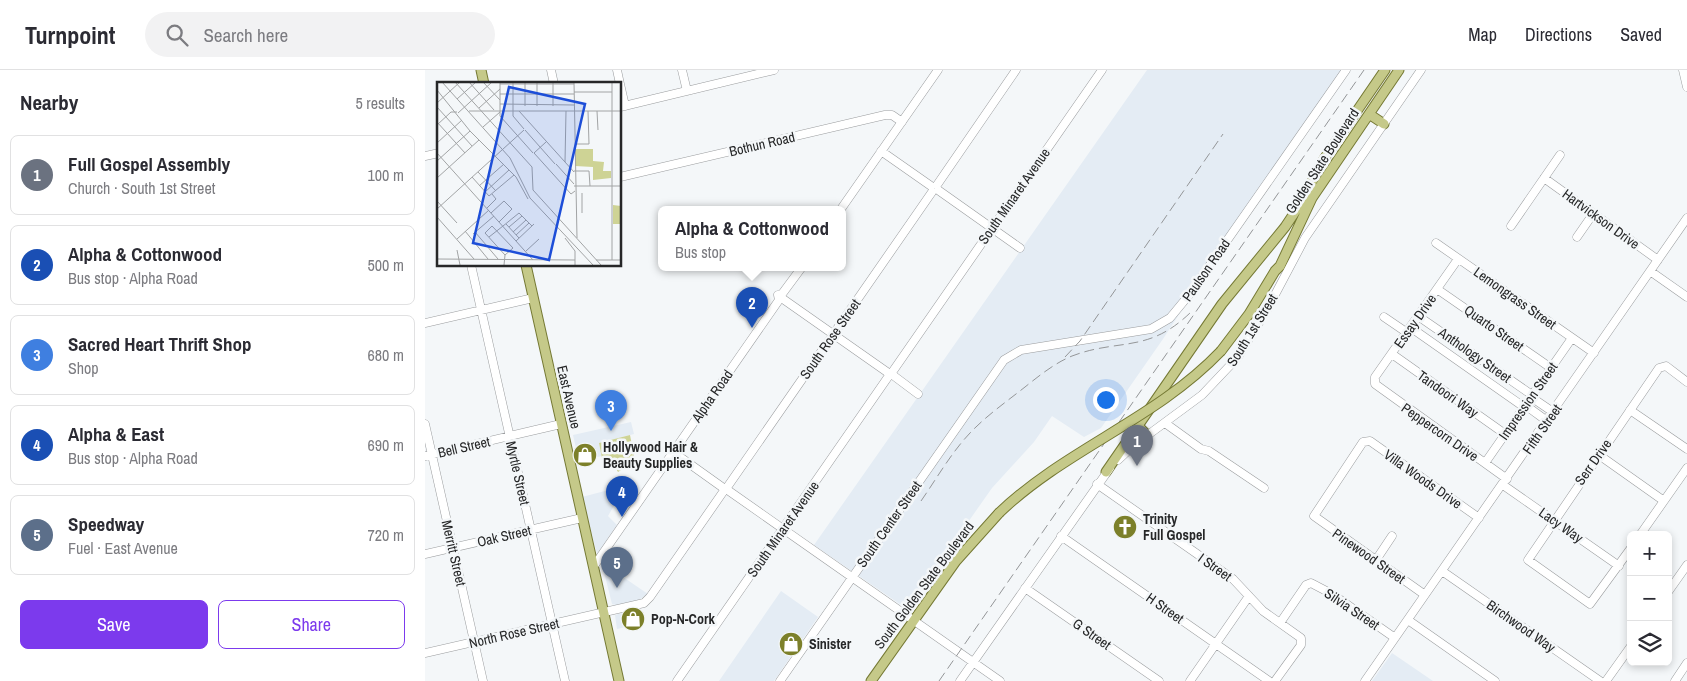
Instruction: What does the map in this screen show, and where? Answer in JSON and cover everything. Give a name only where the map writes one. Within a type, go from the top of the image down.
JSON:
[{"type":"main road","name":"Golden State Boulevard","points":[[1275,271],[1275,265],[1299,206],[1324,159],[1385,70]]},
{"type":"main road","name":"Golden State Boulevard","points":[[1221,351],[1249,314],[1280,266],[1312,198],[1399,70]]},
{"type":"main road","points":[[1369,114],[1384,124]]},
{"type":"main road","points":[[1107,472],[1139,422],[1222,304],[1285,227],[1299,206]]},
{"type":"main road","name":"East Avenue","points":[[525,266],[619,681]]},
{"type":"main road","name":"South Golden State Boulevard","points":[[871,681],[962,553],[999,513],[1061,464],[1171,396],[1221,351]]},
{"type":"main road","points":[[1139,422],[1140,428],[1147,435]]},
{"type":"street","points":[[682,70],[687,91]]},
{"type":"street","points":[[622,106],[687,91],[748,73],[774,70]]},
{"type":"street","points":[[843,206],[938,70]]},
{"type":"street","name":"South Rose Street","points":[[604,612],[641,604],[648,599],[1017,70]]},
{"type":"street","name":"South Minaret Avenue","points":[[677,681],[1102,70]]},
{"type":"street","name":"Paulson Road","points":[[998,367],[1007,356],[1021,350],[1143,331],[1158,326],[1170,318],[1194,287],[1346,70]]},
{"type":"street","name":"South 1st Street","points":[[960,681],[1107,472],[1147,435],[1213,386],[1242,350],[1269,308],[1299,248],[1421,70]]},
{"type":"street","points":[[1683,70],[1687,86]]},
{"type":"street","name":"Bothun Road","points":[[621,177],[885,114],[892,115],[902,122]]},
{"type":"street","points":[[881,151],[1020,248]]},
{"type":"street","points":[[1511,226],[1560,155]]},
{"type":"street","name":"Hartvickson Drive","points":[[1544,178],[1658,260]]},
{"type":"street","points":[[1577,237],[1593,214]]},
{"type":"street","name":"Fifth Street","points":[[1365,681],[1687,218]]},
{"type":"street","name":"Lemongrass Street","points":[[1436,244],[1594,353]]},
{"type":"street","name":"Essay Drive","points":[[1375,384],[1375,377],[1458,259]]},
{"type":"street","name":"Myrtle Street","points":[[471,266],[565,681]]},
{"type":"street","name":"Alpha Road","points":[[593,566],[798,271]]},
{"type":"street","points":[[1650,271],[1687,297]]},
{"type":"street","name":"Quarto Street","points":[[1437,289],[1551,368]]},
{"type":"street","points":[[782,297],[918,394]]},
{"type":"street","points":[[425,323],[533,298]]},
{"type":"street","name":"Anthology Street","points":[[1418,316],[1553,412]]},
{"type":"street","name":"Anthology Street","points":[[1384,317],[1408,330],[1547,421]]},
{"type":"street","name":"Impression Street","points":[[1485,463],[1572,338]]},
{"type":"street","name":"Tandoori Way","points":[[1391,354],[1505,434]]},
{"type":"street","name":"Serr Drive","points":[[1619,566],[1590,604],[1527,560],[1553,520],[1662,366],[1687,382]]},
{"type":"street","name":"South Center Street","points":[[780,681],[998,367]]},
{"type":"street","name":"Peppercorn Drive","points":[[1375,384],[1485,463],[1505,482]]},
{"type":"street","points":[[1534,411],[1539,403]]},
{"type":"street","points":[[1631,410],[1687,449]]},
{"type":"street","points":[[1165,423],[1201,449],[1209,451],[1264,488]]},
{"type":"street","name":"Merritt Street","points":[[425,424],[428,455],[453,548],[483,681]]},
{"type":"street","name":"Bell Street","points":[[428,455],[561,424]]},
{"type":"street","name":"Villa Woods Drive","points":[[1314,516],[1357,450],[1366,440],[1479,518]]},
{"type":"street","points":[[673,452],[1000,681]]},
{"type":"street","points":[[1599,455],[1664,501]]},
{"type":"street","points":[[1643,531],[1687,468]]},
{"type":"street","name":"Lacy Way","points":[[1505,482],[1553,520],[1619,566]]},
{"type":"street","name":"I Street","points":[[1097,484],[1233,579],[1263,611],[1302,640],[1275,681]]},
{"type":"street","name":"Pinewood Street","points":[[1314,516],[1425,595]]},
{"type":"street","name":"Oak Street","points":[[425,554],[582,518]]},
{"type":"street","name":"H Street","points":[[1061,536],[1269,681]]},
{"type":"street","points":[[1376,560],[1392,536]]},
{"type":"street","points":[[1619,566],[1627,554]]},
{"type":"street","points":[[1672,586],[1687,565]]},
{"type":"street","name":"Birchwood Way","points":[[1442,571],[1600,681]]},
{"type":"street","name":"Silvia Street","points":[[1279,623],[1309,583],[1332,594],[1395,638]]},
{"type":"street","name":"G Street","points":[[1025,588],[1159,681]]},
{"type":"street","points":[[1190,681],[1249,596]]},
{"type":"street","name":"North Rose Street","points":[[425,653],[604,612]]},
{"type":"street","points":[[1408,620],[1495,681]]},
{"type":"street","points":[[1606,681],[1627,652]]},
{"type":"street","points":[[1675,681],[1687,663]]},
{"type":"shaded area","points":[[1147,70],[1343,70],[1264,184],[1163,339],[1101,428],[1084,437],[1052,416],[1034,442],[992,488],[907,609],[814,545]]},
{"type":"shaded area","points":[[631,422],[634,434],[599,443],[602,456],[579,461],[573,435]]},
{"type":"shaded area","points":[[616,488],[619,503],[615,504],[608,516],[617,525],[597,554],[582,497]]},
{"type":"shaded area","points":[[608,553],[629,567],[623,577],[648,594],[639,600],[616,605],[612,604],[602,564]]},
{"type":"shaded area","points":[[781,591],[818,617],[774,681],[719,681]]},
{"type":"shaded area","points":[[640,608],[643,623],[617,629],[615,615]]},
{"type":"shaded area","points":[[1392,653],[1433,681],[1372,681]]},
{"type":"green space","points":[[630,435],[635,461],[618,472],[614,465],[604,468],[599,443]]},
{"type":"railway","points":[[939,681],[1364,70]]},
{"type":"railway","points":[[1065,357],[1080,341],[1223,134]]},
{"type":"railway","points":[[921,501],[950,457],[970,433],[996,409],[1048,370],[1072,356],[1104,347],[1147,340],[1161,334],[1191,312]]},
{"type":"place","name":"Alpha & Cottonwood","points":[[752,328]]},
{"type":"place","name":"Sacred Heart Thrift Shop","points":[[611,431]]},
{"type":"place","name":"Hollywood Hair & Beauty Supplies","points":[[585,455]]},
{"type":"place","name":"Full Gospel Assembly","points":[[1137,466]]},
{"type":"place","name":"Alpha & East","points":[[622,517]]},
{"type":"place","name":"Trinity Full Gospel","points":[[1125,527]]},
{"type":"place","name":"Speedway","points":[[617,588]]},
{"type":"place","name":"Pop-N-Cork","points":[[633,619]]},
{"type":"place","name":"Sinister","points":[[791,644]]}]
